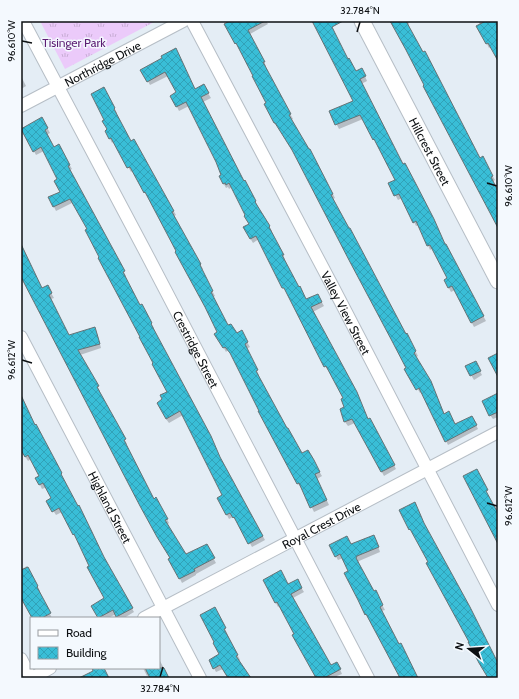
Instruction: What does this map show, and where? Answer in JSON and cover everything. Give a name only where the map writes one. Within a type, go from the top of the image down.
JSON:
[{"type":"street","name":"Crestridge Street","points":[[23,21],[368,678]]},
{"type":"street","name":"Northridge Drive","points":[[21,106],[183,21]]},
{"type":"street","name":"Valley View Street","points":[[192,21],[428,468],[498,605]]},
{"type":"street","name":"Hillcrest Street","points":[[362,21],[498,281]]},
{"type":"street","name":"Highland Street","points":[[21,337],[200,678]]},
{"type":"street","name":"Royal Crest Drive","points":[[146,617],[498,432]]},
{"type":"street","points":[[21,659],[32,678],[48,669]]},
{"type":"green space","name":"Tisinger Park","points":[[40,21],[156,21],[65,69]]},
{"type":"building","points":[[230,21],[265,21],[248,30],[265,62],[263,62],[291,114],[289,115],[310,149],[333,194],[331,195],[406,334],[407,333],[416,351],[414,353],[431,381],[444,414],[449,411],[455,424],[472,416],[477,425],[445,442],[419,388],[416,390],[404,369],[406,368],[292,150],[274,123],[264,104],[266,103],[253,76],[236,43],[235,44],[224,24]]},
{"type":"building","points":[[312,21],[343,21],[332,27],[348,59],[349,58],[356,71],[362,68],[366,76],[360,79],[403,164],[405,163],[434,219],[445,244],[484,316],[471,323],[452,286],[448,288],[444,280],[447,278],[430,245],[427,246],[416,221],[413,223],[399,194],[394,196],[388,183],[395,180],[360,115],[335,125],[329,111],[353,101]]},
{"type":"building","points":[[390,21],[406,21],[423,52],[425,51],[480,158],[483,156],[493,176],[491,177],[498,191],[498,228],[423,86],[424,85]]},
{"type":"building","points":[[486,21],[498,21],[498,61],[476,26]]},
{"type":"building","points":[[176,48],[195,89],[204,84],[209,93],[201,97],[244,181],[245,180],[256,201],[255,202],[270,226],[269,227],[284,255],[282,255],[299,287],[300,286],[306,299],[318,294],[322,302],[311,307],[357,392],[368,419],[370,418],[395,465],[381,472],[352,419],[344,422],[340,409],[344,407],[341,399],[343,398],[326,366],[324,367],[256,236],[250,239],[243,227],[249,224],[244,216],[245,215],[229,183],[226,185],[225,183],[223,184],[219,176],[221,175],[216,162],[186,102],[176,107],[170,96],[176,92],[165,72],[147,82],[140,70],[162,58],[161,56]]},
{"type":"building","points":[[104,87],[131,141],[134,139],[174,211],[172,212],[201,264],[200,265],[213,291],[211,292],[228,325],[231,324],[237,333],[242,330],[248,342],[245,344],[258,370],[256,371],[287,428],[302,453],[308,450],[314,460],[320,472],[315,474],[327,500],[310,508],[299,483],[297,484],[258,411],[230,353],[225,347],[223,348],[214,334],[217,332],[205,307],[145,192],[144,193],[130,167],[127,168],[111,138],[109,139],[105,131],[107,129],[102,121],[104,120],[91,94]]},
{"type":"building","points":[[42,117],[48,128],[45,130],[54,147],[59,144],[70,165],[68,166],[125,271],[123,272],[140,305],[142,304],[152,323],[151,324],[211,436],[220,457],[263,536],[248,544],[234,517],[233,518],[230,513],[226,515],[217,498],[222,495],[180,411],[166,419],[157,403],[162,399],[160,395],[167,392],[98,258],[99,257],[85,230],[87,229],[70,199],[53,207],[48,197],[60,192],[54,181],[57,179],[41,147],[33,152],[21,129]]},
{"type":"building","points":[[21,244],[42,288],[48,285],[52,293],[49,295],[69,335],[95,327],[100,344],[78,350],[99,386],[97,387],[126,439],[124,440],[154,499],[156,497],[168,519],[165,520],[186,554],[207,544],[215,558],[194,569],[195,571],[179,579],[168,559],[170,558],[140,506],[21,277]]},
{"type":"building","points":[[498,353],[498,377],[488,358]]},
{"type":"building","points":[[476,361],[481,371],[470,376],[465,366]]},
{"type":"building","points":[[498,393],[498,412],[489,416],[482,401]]},
{"type":"building","points":[[21,395],[35,425],[36,424],[78,506],[79,505],[104,557],[133,608],[116,617],[113,610],[97,617],[91,606],[104,598],[87,567],[89,566],[74,534],[73,535],[59,508],[52,512],[46,501],[51,498],[43,483],[39,485],[35,478],[39,476],[28,455],[25,457],[21,450]]},
{"type":"building","points":[[477,469],[488,490],[486,491],[498,513],[498,544],[463,476]]},
{"type":"building","points":[[415,502],[424,523],[470,607],[498,663],[498,678],[488,678],[479,663],[426,563],[428,562],[399,510]]},
{"type":"building","points":[[374,535],[379,547],[357,556],[356,558],[374,591],[376,590],[383,605],[380,607],[399,644],[401,643],[418,678],[400,678],[366,614],[365,615],[344,573],[348,571],[340,554],[335,557],[329,545],[347,536],[351,544]]},
{"type":"building","points":[[28,567],[51,613],[44,617],[31,617],[21,598],[21,570]]},
{"type":"building","points":[[281,570],[288,584],[298,579],[302,588],[291,594],[331,665],[337,662],[341,669],[324,678],[316,678],[292,635],[294,634],[277,602],[275,603],[263,580]]},
{"type":"building","points":[[215,607],[226,628],[224,629],[238,655],[236,656],[251,678],[228,678],[220,665],[213,669],[209,660],[219,654],[200,615]]},
{"type":"building","points":[[164,668],[169,678],[150,678],[146,669]]},
{"type":"building","points":[[92,669],[104,669],[109,678],[79,678],[93,671]]}]
